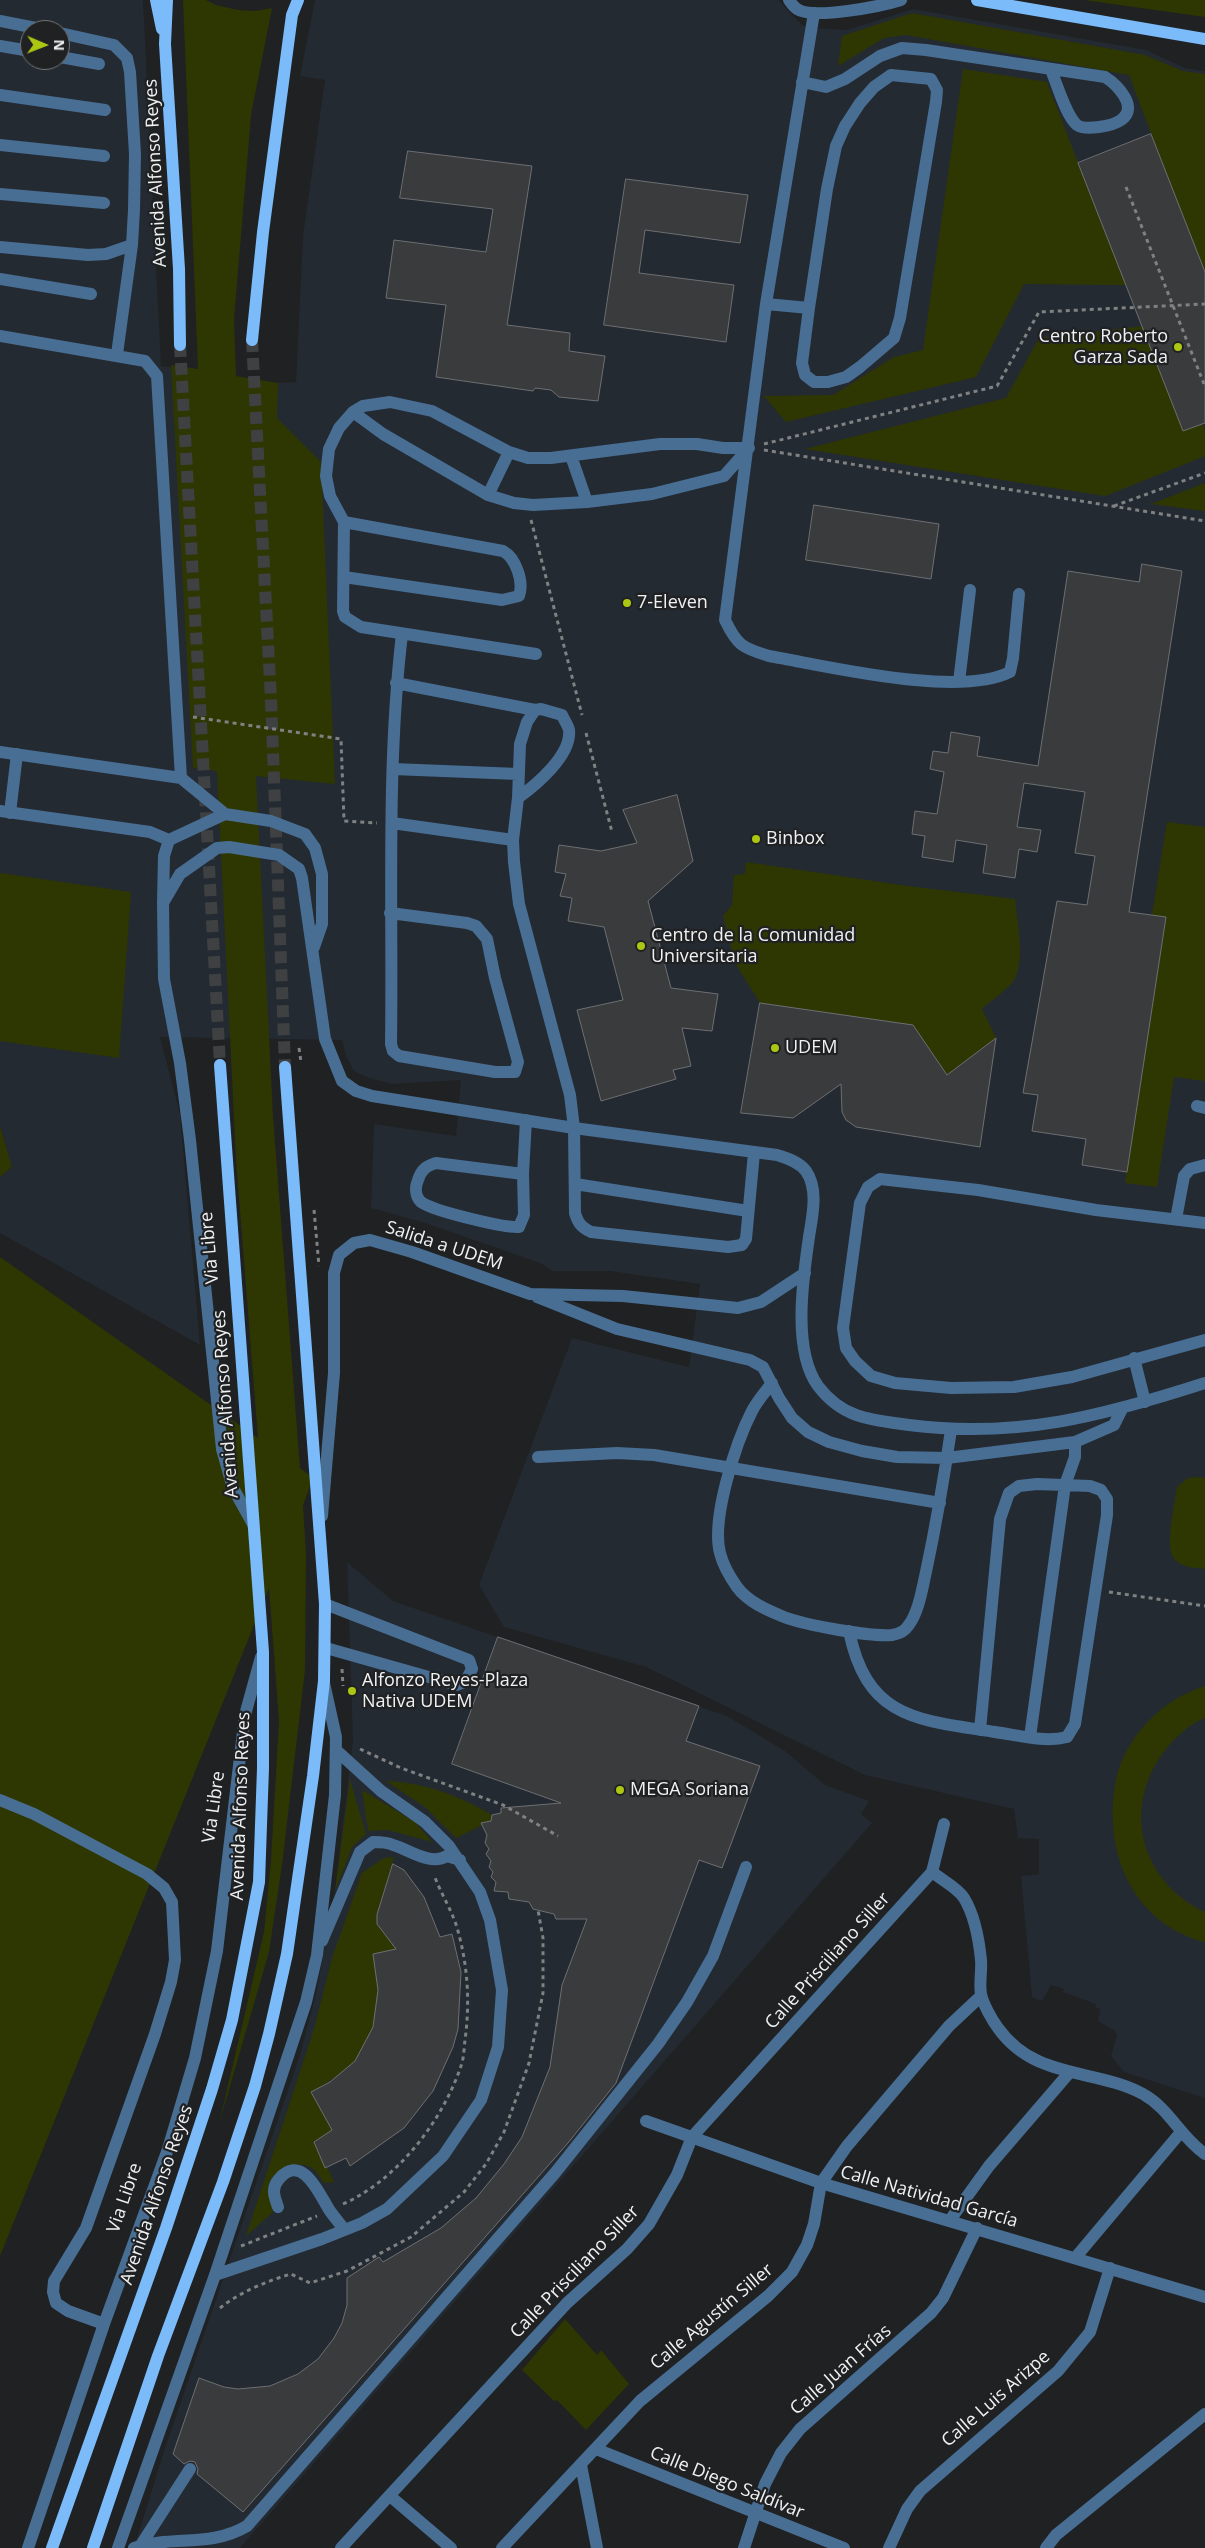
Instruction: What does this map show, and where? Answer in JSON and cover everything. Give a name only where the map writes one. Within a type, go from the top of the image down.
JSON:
[{"type":"main road","points":[[156,0],[165,44]]},
{"type":"main road","name":"Avenida Alfonso Reyes","points":[[167,0],[165,44],[179,269],[180,345]]},
{"type":"main road","points":[[252,340],[263,232],[286,54],[292,15],[298,0]]},
{"type":"main road","points":[[977,0],[1205,39]]},
{"type":"main road","name":"Avenida Alfonso Reyes","points":[[52,2548],[166,2228],[212,2089],[232,2020],[259,1882],[263,1652],[220,1066]]},
{"type":"main road","points":[[93,2548],[158,2356],[226,2173],[255,2086],[287,1954],[299,1883],[324,1680],[326,1648],[320,1528],[284,1067]]},
{"type":"street","points":[[789,0],[797,9],[814,13],[846,10],[901,0]]},
{"type":"street","points":[[814,13],[766,304],[749,448],[725,620],[734,640],[747,650],[769,656],[909,678],[981,682],[1010,672],[1014,658],[1020,594]]},
{"type":"street","points":[[0,21],[20,25]]},
{"type":"street","points":[[70,35],[107,42],[120,50],[127,58],[130,72],[135,154],[132,245],[117,354]]},
{"type":"street","points":[[0,46],[20,49]]},
{"type":"street","points":[[802,82],[826,87],[845,79],[880,56],[902,48],[1105,77],[1117,85],[1124,95],[1127,105],[1126,114],[1122,120],[1092,129],[1083,128],[1076,124],[1051,70]]},
{"type":"street","points":[[70,59],[99,64]]},
{"type":"street","points":[[891,75],[931,78],[937,90],[936,102],[900,318],[894,338],[846,377],[828,382],[814,382],[805,375],[802,363],[809,308],[827,189],[836,146],[845,126],[865,98],[891,75]]},
{"type":"street","points":[[0,96],[105,110]]},
{"type":"street","points":[[0,144],[104,156]]},
{"type":"street","points":[[0,194],[104,203]]},
{"type":"street","points":[[0,247],[88,255],[106,254],[132,245]]},
{"type":"street","points":[[0,278],[90,294]]},
{"type":"street","points":[[766,304],[809,308]]},
{"type":"street","points":[[0,336],[117,354],[145,361],[157,376],[181,778]]},
{"type":"street","points":[[536,654],[402,634],[361,626],[345,617],[343,611],[344,522],[330,496],[326,476],[329,448],[339,428],[353,412],[363,406],[390,402],[432,411],[509,452],[528,458],[570,456],[660,444],[697,444],[723,448],[749,448]]},
{"type":"street","points":[[353,412],[383,434],[488,494],[527,505],[587,502],[652,494],[724,476],[749,448]]},
{"type":"street","points":[[488,494],[509,452]]},
{"type":"street","points":[[570,456],[587,502]]},
{"type":"street","points":[[344,522],[503,551],[509,554],[515,564],[522,589],[519,596],[502,600],[344,577]]},
{"type":"street","points":[[959,682],[970,590]]},
{"type":"street","points":[[390,913],[467,923],[476,926],[483,932],[487,939],[494,978],[518,1062],[515,1072],[495,1072],[399,1056],[393,1051],[390,913],[393,769],[396,683],[402,634]]},
{"type":"street","points":[[396,683],[535,710],[541,709],[562,715],[569,728],[565,748],[554,765],[518,798]]},
{"type":"street","points":[[535,710],[522,734],[518,798],[512,840],[519,904],[570,1095],[574,1128],[575,1213],[582,1228],[591,1232],[735,1247],[742,1245],[746,1238],[754,1153]]},
{"type":"street","points":[[0,752],[181,778],[225,814],[271,821],[289,826],[305,834],[315,848],[322,874],[322,924],[314,947]]},
{"type":"street","points":[[17,754],[5,812],[150,832],[169,840],[225,814]]},
{"type":"street","points":[[393,769],[518,774]]},
{"type":"street","points":[[392,823],[512,840]]},
{"type":"street","points":[[169,840],[164,856],[164,980],[180,1063],[190,1140],[222,1449],[233,1488],[253,1524]]},
{"type":"street","points":[[163,903],[180,874],[217,848],[238,848],[279,855],[299,869],[314,947],[325,1039],[342,1080],[356,1091],[372,1096],[574,1128],[776,1155],[793,1160],[806,1171],[812,1185],[814,1203],[805,1273],[803,1331],[809,1366],[818,1386],[841,1407],[863,1419],[951,1430],[1022,1427],[1086,1418],[1122,1409],[1205,1383]]},
{"type":"street","points":[[523,1174],[436,1162],[427,1166],[421,1172],[416,1186],[417,1197],[421,1202],[438,1209],[505,1226],[519,1227],[524,1215],[523,1174],[526,1120]]},
{"type":"street","points":[[1176,1219],[1184,1176],[1190,1169],[1205,1165]]},
{"type":"street","points":[[1205,1223],[1096,1210],[978,1190],[880,1179],[868,1187],[860,1203],[843,1328],[846,1348],[855,1361],[871,1376],[895,1383],[951,1388],[1014,1386],[1072,1377],[1134,1358],[1205,1340]]},
{"type":"street","points":[[575,1184],[748,1211]]},
{"type":"street","name":"Salida a UDEM","points":[[320,1528],[334,1383],[334,1273],[339,1255],[347,1246],[370,1240],[422,1255],[530,1294],[623,1296],[738,1308],[761,1302],[805,1273]]},
{"type":"street","points":[[530,1294],[617,1329],[750,1360],[763,1367],[792,1418],[808,1432],[829,1442],[897,1458],[947,1458],[1075,1442],[1114,1425],[1122,1409]]},
{"type":"street","points":[[1134,1358],[1145,1402]]},
{"type":"street","points":[[772,1383],[753,1409],[742,1434],[731,1468],[719,1517],[718,1536],[720,1553],[728,1573],[738,1589],[749,1599],[786,1618],[849,1631],[892,1635],[908,1628],[922,1587],[940,1503],[951,1430]]},
{"type":"street","points":[[1030,1737],[1065,1485],[1074,1457],[1075,1442]]},
{"type":"street","points":[[538,1457],[617,1453],[654,1455],[940,1503]]},
{"type":"street","points":[[849,1631],[855,1658],[866,1679],[882,1699],[908,1715],[938,1724],[980,1730],[1030,1737],[1060,1739],[1067,1737],[1072,1732],[1075,1724],[1107,1515],[1107,1499],[1101,1490],[1090,1486],[1019,1486],[1009,1493],[1000,1519],[980,1730]]},
{"type":"street","points":[[324,1604],[469,1660],[472,1669],[465,1682],[456,1685],[326,1648]]},
{"type":"street","points":[[28,2548],[104,2324],[168,2149],[194,2058],[217,1951],[245,1715],[263,1652]]},
{"type":"street","points":[[118,2548],[215,2275],[306,2002],[317,1955],[332,1836],[337,1751],[336,1737],[324,1680]]},
{"type":"street","points":[[215,2275],[345,2230],[387,2209],[443,2156],[481,2100],[498,2047],[502,1990],[492,1929],[480,1892],[449,1846],[425,1822],[381,1791],[337,1751]]},
{"type":"street","points":[[0,1800],[34,1814],[147,1874],[164,1888],[172,1902],[175,1960],[155,2034],[86,2228],[54,2281],[53,2292],[56,2303],[68,2310],[104,2324]]},
{"type":"street","points":[[944,1824],[932,1872],[964,1897],[967,1904],[975,1926],[981,1961],[981,1996],[998,2028],[1011,2042],[1036,2060],[1054,2069],[1093,2077],[1142,2094],[1161,2105],[1181,2132],[1205,2154]]},
{"type":"street","points":[[317,1955],[360,1852],[373,1842],[391,1844],[429,1859],[441,1860],[447,1856],[460,1860]]},
{"type":"street","points":[[137,2548],[218,2540],[235,2535],[247,2526],[556,2173],[658,2044],[687,2002],[712,1956],[746,1867]]},
{"type":"street","name":"Calle Prisciliano Siller","points":[[341,2548],[567,2303],[627,2249],[649,2224],[677,2176],[692,2137],[932,1872]]},
{"type":"street","name":"Calle Agustín Siller","points":[[502,2548],[640,2402],[768,2296],[792,2272],[814,2224],[821,2183],[847,2146],[949,2026],[981,1996]]},
{"type":"street","points":[[950,2220],[989,2166],[1069,2073]]},
{"type":"street","name":"Calle Natividad García","points":[[646,2121],[821,2183],[1205,2297]]},
{"type":"street","points":[[1075,2258],[1181,2132]]},
{"type":"street","points":[[278,2207],[273,2193],[277,2182],[283,2174],[296,2171],[306,2175],[314,2182],[329,2210],[345,2230]]},
{"type":"street","name":"Calle Juan Frías","points":[[744,2548],[754,2513],[781,2453],[800,2429],[931,2313],[943,2298],[977,2228]]},
{"type":"street","name":"Calle Luis Arizpe","points":[[889,2548],[908,2509],[920,2491],[1058,2371],[1077,2349],[1090,2332],[1110,2268]]},
{"type":"street","points":[[1046,2548],[1056,2535],[1205,2414]]},
{"type":"street","name":"Calle Diego Saldívar","points":[[596,2449],[844,2548]]},
{"type":"street","points":[[581,2465],[597,2548]]},
{"type":"street","points":[[137,2548],[190,2469]]},
{"type":"street","points":[[390,2496],[451,2548]]},
{"type":"path","points":[[1126,187],[1204,384]]},
{"type":"path","points":[[749,448],[997,386],[1039,312],[1205,304]]},
{"type":"path","points":[[749,448],[1205,521]]},
{"type":"path","points":[[1114,507],[1205,473]]},
{"type":"path","points":[[527,505],[582,717]]},
{"type":"path","points":[[178,715],[341,739],[344,821],[392,823]]},
{"type":"path","points":[[584,726],[612,832]]},
{"type":"path","points":[[300,1048],[301,1067]]},
{"type":"path","points":[[313,1205],[319,1274]]},
{"type":"path","points":[[1096,1590],[1205,1606]]},
{"type":"path","points":[[341,1653],[343,1688]]},
{"type":"path","points":[[336,1737],[400,1768],[502,1805],[558,1836]]},
{"type":"path","points":[[222,2253],[283,2231],[360,2196],[408,2157],[436,2118],[462,2066],[469,2008],[467,1982],[458,1931],[429,1859]]},
{"type":"shaded area","name":"UDEM","points":[[0,0],[143,0],[161,366],[278,383],[296,382],[303,236],[325,80],[300,76],[315,0],[778,0],[802,25],[811,28],[847,30],[913,9],[1146,50],[1185,68],[1205,71],[1205,2098],[1124,2072],[1111,2056],[1117,2035],[1115,2031],[1098,2021],[1100,2009],[1095,2007],[1096,2004],[1063,1992],[1064,1989],[1051,1985],[1042,2001],[1032,1997],[1021,1876],[1039,1874],[1039,1839],[1018,1838],[1014,1809],[865,1775],[646,1667],[504,1627],[479,1585],[572,1338],[689,1367],[700,1284],[610,1271],[553,1271],[540,1263],[425,1223],[371,1208],[374,1124],[456,1136],[461,1080],[392,1084],[369,1078],[354,1071],[346,1056],[342,1040],[160,1037],[180,1114],[200,1345],[0,1233],[0,1177],[12,1167],[0,1126]]},
{"type":"shaded area","points":[[347,1562],[393,1601],[727,1716],[785,1751],[825,1785],[869,1801],[861,1814],[872,1823],[240,2548],[134,2548],[164,2451],[300,2055],[316,1994],[335,1891],[353,1740]]},
{"type":"green space","points":[[183,0],[206,0],[216,5],[238,10],[256,11],[272,8],[251,115],[234,319],[236,376],[278,383],[277,418],[321,462],[335,784],[256,776],[273,1116],[300,1468],[313,1478],[303,1505],[306,1554],[305,1670],[282,1865],[269,1952],[219,2124],[264,1932],[271,1860],[279,1721],[269,1588],[0,2256],[0,1257],[258,1438],[236,1160],[217,771],[193,768],[171,365],[198,369]]},
{"type":"green space","points":[[1084,0],[1205,0],[1205,17]]},
{"type":"green space","points":[[912,13],[1145,55],[1183,71],[1205,74],[1205,286],[1024,284],[976,377],[786,422],[764,396],[833,395],[894,357],[923,350],[963,69],[1047,82],[1094,204],[1167,175],[1129,75],[906,35],[884,38],[838,66],[842,36]]},
{"type":"green space","points":[[1205,319],[1169,394],[1183,431],[1203,424],[1205,430],[1205,456],[1105,496],[805,449],[1006,398],[1039,338]]},
{"type":"green space","points":[[1205,483],[1205,511],[1151,504]]},
{"type":"green space","points":[[1167,822],[1205,827],[1205,1081],[1174,1077],[1157,1187],[1125,1183],[1166,918],[1152,915]]},
{"type":"green space","points":[[746,862],[908,886],[1015,899],[1020,940],[1018,972],[1008,987],[982,1009],[996,1038],[947,1075],[913,1025],[760,1003],[735,963],[723,916],[732,905],[734,875],[745,874]]},
{"type":"green space","points":[[0,873],[131,892],[119,1058],[0,1041]]},
{"type":"green space","points":[[0,1126],[12,1167],[0,1177]]},
{"type":"green space","points":[[1188,1478],[1205,1478],[1205,1569],[1179,1563],[1173,1557],[1170,1543],[1177,1487]]},
{"type":"green space","points":[[1205,1686],[1205,1718],[1194,1723],[1166,1749],[1152,1771],[1144,1794],[1141,1817],[1144,1840],[1152,1862],[1165,1881],[1183,1898],[1205,1912],[1205,1942],[1183,1934],[1163,1923],[1147,1908],[1134,1890],[1123,1871],[1117,1849],[1113,1827],[1113,1803],[1116,1779],[1122,1761],[1139,1732],[1168,1704]]},
{"type":"green space","points":[[350,1779],[366,1834],[352,1847],[335,1891]]},
{"type":"green space","points":[[386,1781],[413,1784],[441,1791],[492,1815],[491,1821],[456,1838],[425,1807]]},
{"type":"green space","points":[[362,1790],[415,1822],[432,1842],[388,1830],[368,1831]]},
{"type":"green space","points":[[394,1857],[377,1920],[383,1932],[399,1942],[378,1990],[373,2027],[355,2061],[342,2073],[312,2092],[332,2130],[314,2142],[325,2168],[327,2167],[334,2182],[324,2183],[316,2171],[308,2166],[289,2166],[277,2172],[269,2183],[268,2189],[273,2212],[246,2236],[314,2029],[332,1958],[362,1873],[384,1858]]},
{"type":"green space","points":[[565,2319],[597,2355],[601,2350],[629,2384],[586,2430],[557,2400],[554,2401],[522,2370]]},
{"type":"building","name":"Centro Roberto Garza Sada","points":[[1151,134],[1205,272],[1205,423],[1183,431],[1078,163]]},
{"type":"building","points":[[408,151],[532,166],[507,325],[570,333],[569,351],[605,356],[598,401],[559,397],[551,390],[535,388],[533,391],[436,377],[446,305],[386,298],[394,240],[486,252],[493,209],[400,198]]},
{"type":"building","points":[[626,179],[748,195],[740,243],[645,230],[639,273],[734,285],[726,342],[604,325]]},
{"type":"building","points":[[814,505],[939,524],[931,579],[806,560]]},
{"type":"building","points":[[1142,564],[1182,571],[1129,912],[1166,917],[1127,1172],[1082,1165],[1086,1139],[1032,1131],[1038,1095],[1023,1093],[1057,901],[1087,905],[1095,856],[1075,853],[1085,792],[1024,783],[1017,827],[1041,830],[1037,852],[1019,849],[1015,878],[983,873],[987,845],[956,840],[953,862],[922,857],[925,836],[912,834],[915,811],[937,814],[944,772],[930,769],[933,751],[948,753],[951,732],[980,737],[977,756],[1038,766],[1068,571],[1139,582]]},
{"type":"building","name":"Centro de la Comunidad Universitaria","points":[[677,795],[693,861],[648,901],[671,988],[718,994],[712,1031],[682,1028],[691,1066],[673,1070],[676,1079],[601,1101],[577,1010],[623,1000],[604,927],[568,921],[572,898],[560,896],[566,874],[555,872],[559,845],[601,851],[637,843],[623,810]]},
{"type":"building","points":[[760,1003],[913,1025],[947,1075],[996,1038],[980,1147],[856,1127],[846,1120],[842,1112],[841,1084],[793,1118],[741,1113]]},
{"type":"building","points":[[498,1637],[699,1706],[686,1741],[760,1766],[722,1868],[699,1860],[616,2083],[568,2143],[243,2512],[197,2474],[198,2469],[195,2462],[190,2461],[184,2464],[173,2454],[199,2378],[224,2387],[238,2389],[270,2386],[298,2374],[318,2359],[334,2338],[342,2323],[347,2305],[347,2278],[379,2257],[383,2262],[441,2228],[476,2198],[504,2164],[522,2137],[550,2067],[562,1985],[587,1919],[556,1919],[554,1914],[533,1909],[529,1902],[509,1899],[508,1892],[494,1891],[496,1882],[491,1877],[493,1872],[489,1867],[491,1861],[486,1854],[489,1849],[485,1843],[487,1835],[481,1823],[491,1821],[492,1815],[501,1813],[501,1808],[561,1803],[452,1764]]},
{"type":"building","points":[[393,1864],[404,1870],[424,1897],[440,1937],[452,1934],[461,1972],[458,2029],[453,2047],[433,2091],[404,2128],[350,2166],[346,2158],[325,2168],[314,2142],[332,2130],[311,2092],[330,2082],[355,2061],[373,2027],[378,1990],[373,1954],[396,1949],[377,1924],[377,1915]]},
{"type":"tunnel","points":[[252,340],[271,700],[285,1067]]},
{"type":"tunnel","points":[[180,345],[220,1065]]},
{"type":"place","name":"Centro Roberto Garza Sada","points":[[1178,347]]},
{"type":"place","name":"7-Eleven","points":[[627,603]]},
{"type":"place","name":"Binbox","points":[[756,839]]},
{"type":"place","name":"Centro de la Comunidad Universitaria","points":[[641,946]]},
{"type":"place","name":"UDEM","points":[[775,1048]]},
{"type":"place","name":"Alfonzo Reyes-Plaza Nativa UDEM","points":[[352,1691]]},
{"type":"place","name":"MEGA Soriana","points":[[620,1790]]}]
